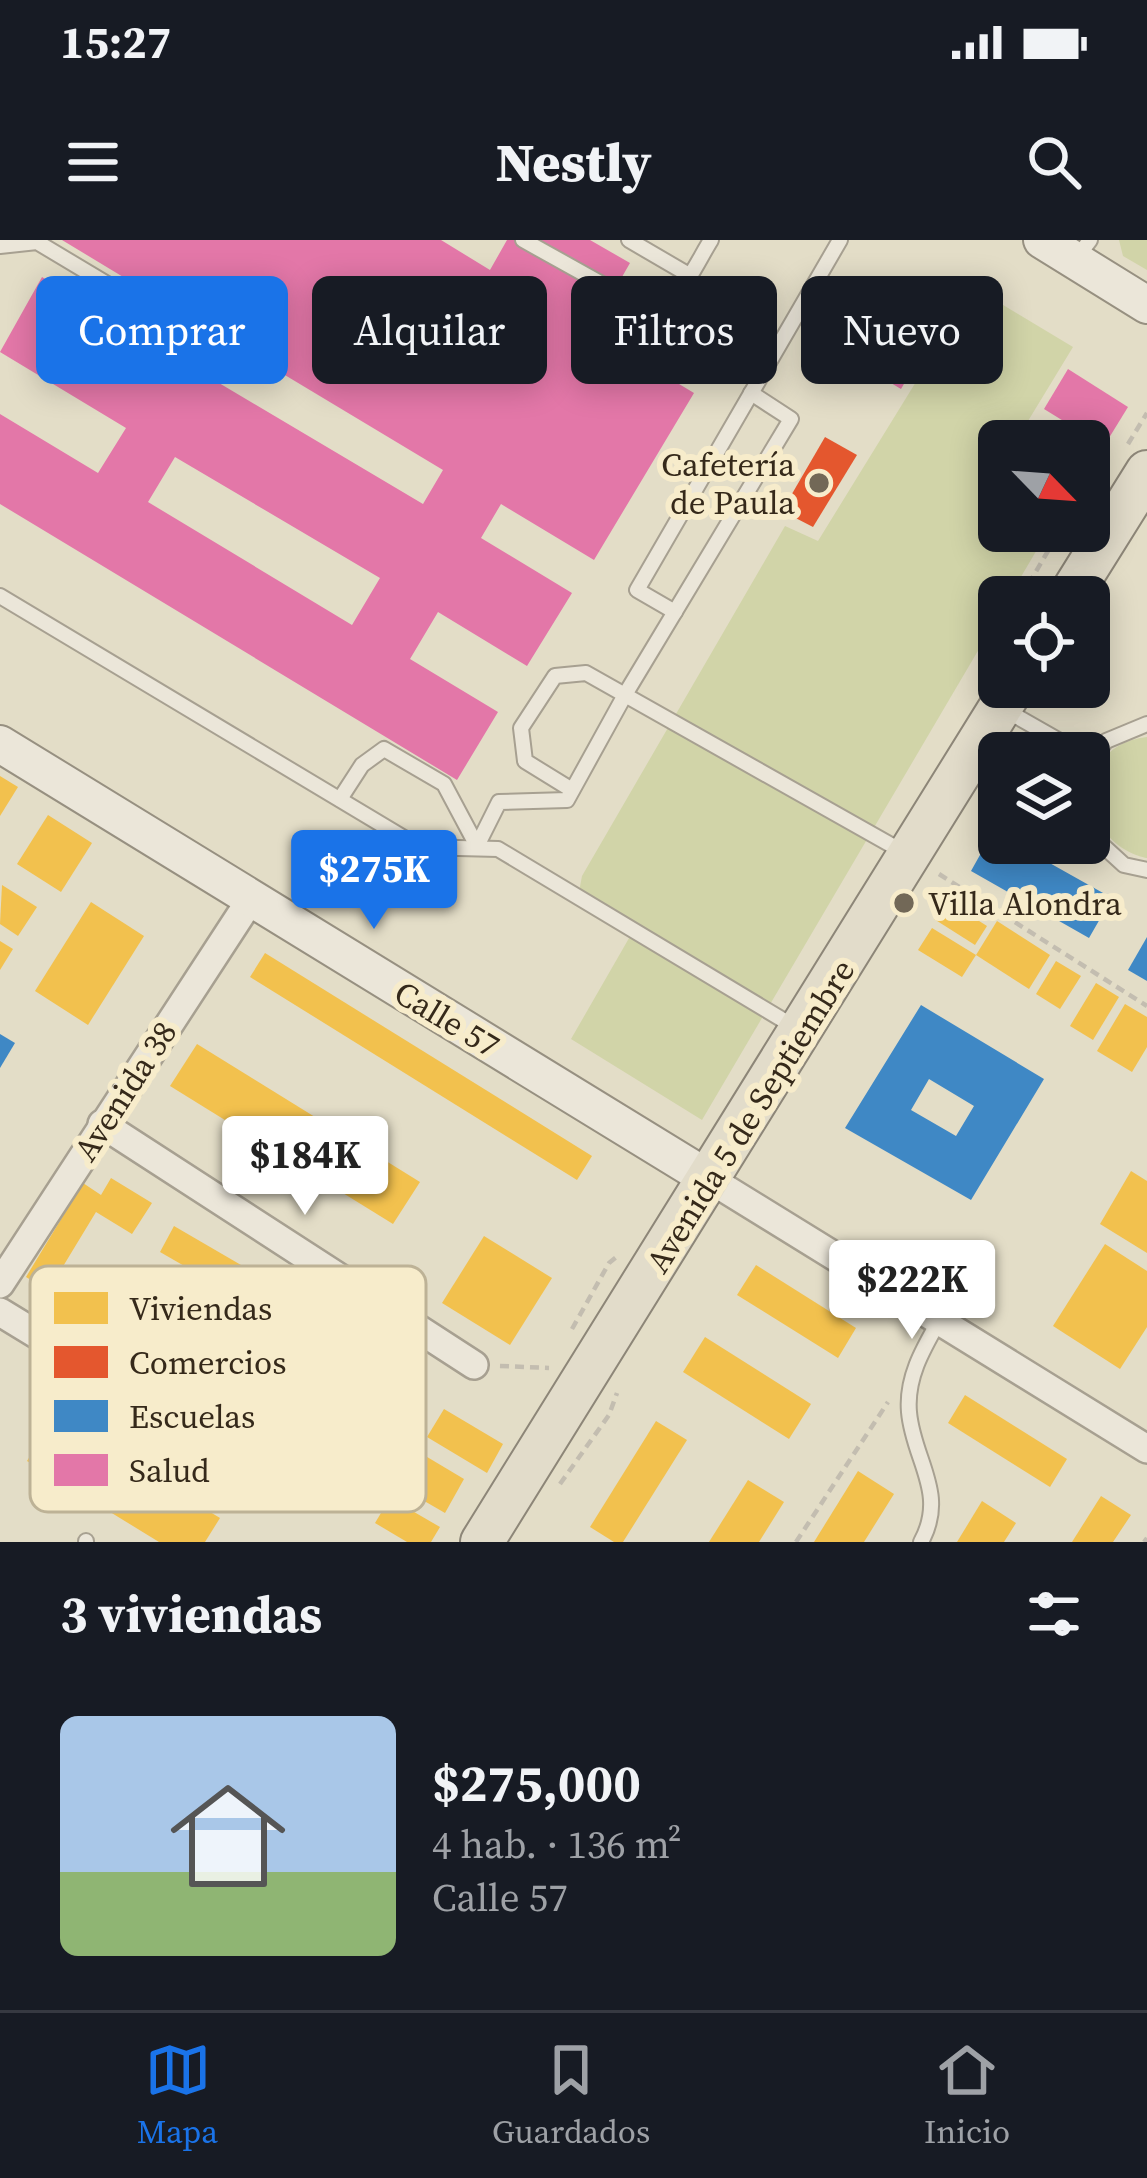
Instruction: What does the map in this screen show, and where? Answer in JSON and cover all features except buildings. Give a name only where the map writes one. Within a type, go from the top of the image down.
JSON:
[{"type":"main road","points":[[1083,576],[1147,472]]},
{"type":"main road","name":"Avenida 5 de Septiembre","points":[[495,1538],[1000,708]]},
{"type":"street","points":[[1042,240],[1082,250],[1143,305]]},
{"type":"street","name":"Calle 57","points":[[0,744],[711,1180]]},
{"type":"street","name":"Avenida 38","points":[[0,1285],[251,899]]},
{"type":"street","points":[[102,1124],[321,1266]]},
{"type":"street","points":[[711,1180],[1147,1449]]},
{"type":"street","points":[[0,1312],[30,1330]]},
{"type":"street","points":[[426,1334],[474,1365]]},
{"type":"lane","points":[[523,240],[638,304],[659,307],[676,297],[711,240]]},
{"type":"lane","points":[[629,240],[689,275]]},
{"type":"lane","points":[[675,612],[637,590],[840,240]]},
{"type":"lane","points":[[0,246],[37,242],[94,276]]},
{"type":"lane","points":[[477,846],[500,802],[567,800],[791,419],[751,393]]},
{"type":"lane","points":[[0,596],[419,847],[498,849],[802,1032]]},
{"type":"lane","points":[[572,790],[525,761],[521,728],[555,676],[586,673],[911,856]]},
{"type":"lane","points":[[1022,708],[1053,732]]},
{"type":"lane","points":[[1110,739],[1147,724]]},
{"type":"lane","points":[[340,799],[362,765],[384,749],[443,784],[477,846]]},
{"type":"lane","points":[[1110,855],[1147,870]]},
{"type":"lane","points":[[922,1542],[934,1501],[908,1408],[921,1352],[939,1321]]},
{"type":"path","points":[[911,856],[1147,1006]]},
{"type":"path","points":[[796,1542],[921,1352]]},
{"type":"path","points":[[474,1365],[560,1368]]},
{"type":"green space","points":[[1119,240],[1147,240],[1147,270],[1123,256]]},
{"type":"green space","points":[[1003,305],[1073,347],[1029,420],[978,420],[978,552],[1036,552],[1021,576],[978,576],[978,651],[702,1120],[571,1039],[636,926],[579,892],[582,876],[785,526],[818,541],[915,384],[1003,384]]},
{"type":"green space","points":[[1147,737],[1147,858],[1110,837],[1110,753]]},
{"type":"place","name":"Cafetería de Paula","points":[[819,483]]},
{"type":"place","name":"Villa Alondra","points":[[904,903]]}]
